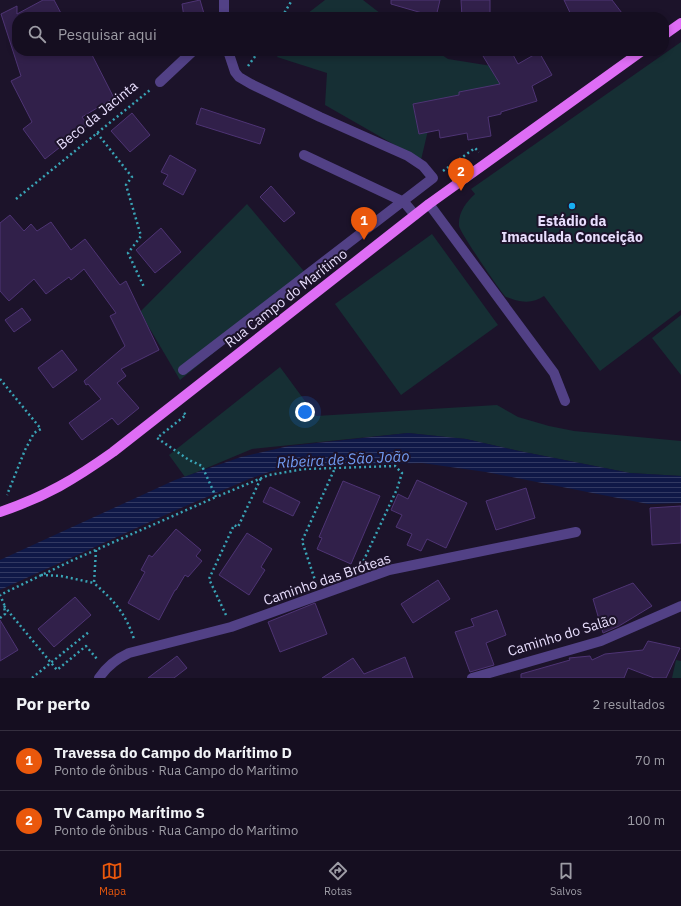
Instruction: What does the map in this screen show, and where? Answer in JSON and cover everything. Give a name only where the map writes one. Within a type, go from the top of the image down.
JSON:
[{"type":"main road","points":[[669,31],[681,23]]},
{"type":"main road","name":"Rua Campo do Marítimo","points":[[5,510],[27,503],[58,488],[88,470],[113,452],[429,204],[635,56]]},
{"type":"street","points":[[224,0],[224,12]]},
{"type":"street","name":"Beco da Jacinta","points":[[160,82],[188,56]]},
{"type":"street","points":[[183,370],[404,202],[433,178],[423,166],[408,156],[313,114],[239,77],[235,72],[230,56]]},
{"type":"street","points":[[304,155],[404,202],[415,215]]},
{"type":"street","points":[[429,204],[554,373],[565,401]]},
{"type":"street","name":"Caminho das Bróteas","points":[[99,678],[105,668],[116,659],[129,653],[231,627],[389,570],[576,532]]},
{"type":"street","name":"Caminho do Salão","points":[[472,678],[601,640],[681,606]]},
{"type":"path","points":[[285,12],[292,0]]},
{"type":"path","points":[[239,77],[255,56]]},
{"type":"path","name":"Beco da Jacinta","points":[[16,199],[160,82]]},
{"type":"path","points":[[97,133],[132,177],[126,185],[141,236],[128,253],[144,287]]},
{"type":"path","points":[[447,168],[475,148],[479,152]]},
{"type":"path","points":[[0,379],[41,429],[34,433],[28,444],[8,492],[5,510]]},
{"type":"path","points":[[186,416],[157,438],[176,452],[202,466],[215,495]]},
{"type":"path","points":[[0,618],[5,614],[0,595],[215,495],[261,478],[304,469],[395,466],[402,473],[397,489],[354,583]]},
{"type":"path","points":[[320,595],[302,541],[335,468]]},
{"type":"path","points":[[231,627],[209,579],[234,525],[238,527],[261,478]]},
{"type":"path","points":[[94,583],[96,550]]},
{"type":"path","points":[[41,575],[61,576],[94,583],[113,600],[122,612],[130,627],[138,650]]},
{"type":"path","points":[[4,606],[57,670],[86,646],[105,668]]},
{"type":"path","points":[[32,678],[90,631]]},
{"type":"green space","points":[[325,0],[363,0],[379,12],[309,12]]},
{"type":"green space","name":"Estádio da Imaculada Conceição","points":[[681,42],[681,310],[600,371],[544,296],[529,302],[506,297],[461,231],[459,221],[461,212],[475,194],[471,189],[661,56],[669,56],[669,50]]},
{"type":"green space","points":[[444,56],[448,59],[498,67],[503,94],[433,109],[421,160],[325,105],[327,73],[277,57]]},
{"type":"green space","points":[[247,204],[308,276],[180,380],[140,312]]},
{"type":"green space","points":[[432,234],[498,325],[401,395],[335,304]]},
{"type":"green space","points":[[681,315],[681,375],[652,338]]},
{"type":"green space","points":[[280,367],[316,416],[497,405],[518,417],[549,426],[574,431],[681,441],[681,476],[630,473],[466,439],[408,433],[252,449],[185,477],[169,455]]},
{"type":"green space","points":[[676,660],[681,661],[681,678],[672,678]]},
{"type":"water","name":"Ribeira de São João","points":[[408,433],[466,439],[630,473],[681,476],[681,503],[648,504],[486,472],[422,463],[306,466],[272,471],[249,479],[174,511],[0,590],[0,560],[175,480],[241,457],[289,446]]},
{"type":"building","points":[[43,0],[54,0],[60,12],[21,12]]},
{"type":"building","points":[[200,0],[204,12],[183,12],[182,4]]},
{"type":"building","points":[[391,0],[440,0],[437,12],[419,12],[391,4]]},
{"type":"building","points":[[461,0],[490,0],[490,12],[462,12]]},
{"type":"building","points":[[564,0],[612,0],[621,12],[570,12]]},
{"type":"building","points":[[17,6],[17,12],[12,12],[12,48],[1,14]]},
{"type":"building","points":[[15,56],[93,56],[114,98],[82,117],[88,125],[45,159],[23,129],[32,122],[11,81],[21,76]]},
{"type":"building","points":[[483,56],[514,56],[518,64],[532,56],[541,56],[552,75],[532,86],[537,101],[488,117],[491,136],[468,140],[467,133],[440,138],[439,130],[419,134],[413,104],[459,95],[459,92],[500,84]]},
{"type":"building","points":[[201,108],[265,129],[260,144],[196,124]]},
{"type":"building","points":[[132,113],[150,135],[130,152],[111,131]]},
{"type":"building","points":[[170,155],[196,170],[183,195],[163,184],[168,175],[161,172]]},
{"type":"building","points":[[271,186],[295,213],[284,222],[260,197]]},
{"type":"building","points":[[10,215],[24,231],[31,224],[37,231],[51,222],[71,250],[85,239],[120,285],[126,281],[159,350],[121,369],[126,376],[117,383],[139,408],[118,425],[112,418],[82,440],[69,423],[101,399],[88,384],[86,385],[84,381],[125,346],[110,316],[116,313],[84,269],[71,280],[69,277],[46,294],[34,279],[9,301],[0,291],[0,223]]},
{"type":"building","points":[[161,228],[181,252],[155,273],[136,250]]},
{"type":"building","points":[[22,308],[31,320],[14,332],[5,320]]},
{"type":"building","points":[[62,350],[77,370],[53,388],[38,368]]},
{"type":"building","points":[[417,480],[467,503],[446,548],[427,539],[421,551],[407,545],[412,534],[396,527],[402,515],[391,510],[398,494],[408,499]]},
{"type":"building","points":[[343,481],[380,496],[351,564],[317,549],[322,538],[319,537]]},
{"type":"building","points":[[270,487],[300,502],[293,516],[263,502]]},
{"type":"building","points":[[526,488],[535,518],[496,530],[486,501]]},
{"type":"building","points":[[681,506],[681,543],[652,545],[650,508]]},
{"type":"building","points":[[176,529],[201,550],[196,556],[202,561],[188,577],[185,575],[159,620],[128,603],[145,572],[141,570],[149,555],[152,557]]},
{"type":"building","points":[[247,533],[272,549],[261,567],[265,570],[249,595],[219,575]]},
{"type":"building","points":[[438,580],[450,599],[413,623],[401,604]]},
{"type":"building","points":[[633,583],[652,606],[619,626],[603,633],[593,599]]},
{"type":"building","points":[[75,597],[91,615],[54,647],[38,629]]},
{"type":"building","points":[[315,603],[327,634],[280,652],[268,622]]},
{"type":"building","points":[[497,610],[506,635],[486,643],[494,665],[470,672],[455,632],[474,626],[471,619]]},
{"type":"building","points":[[0,620],[18,650],[0,661]]},
{"type":"building","points":[[648,641],[680,648],[666,678],[654,678],[628,668],[624,678],[521,678],[521,674],[570,660],[569,658],[590,656],[592,660],[605,654],[643,650]]},
{"type":"building","points":[[177,656],[187,668],[174,678],[148,678]]},
{"type":"building","points":[[405,657],[413,678],[322,678],[353,658],[364,674]]},
{"type":"place","name":"TV Campo Marítimo S","points":[[461,191]]},
{"type":"place","name":"Estádio da Imaculada Conceição","points":[[572,206]]},
{"type":"place","name":"Travessa do Campo do Marítimo D","points":[[364,240]]}]
